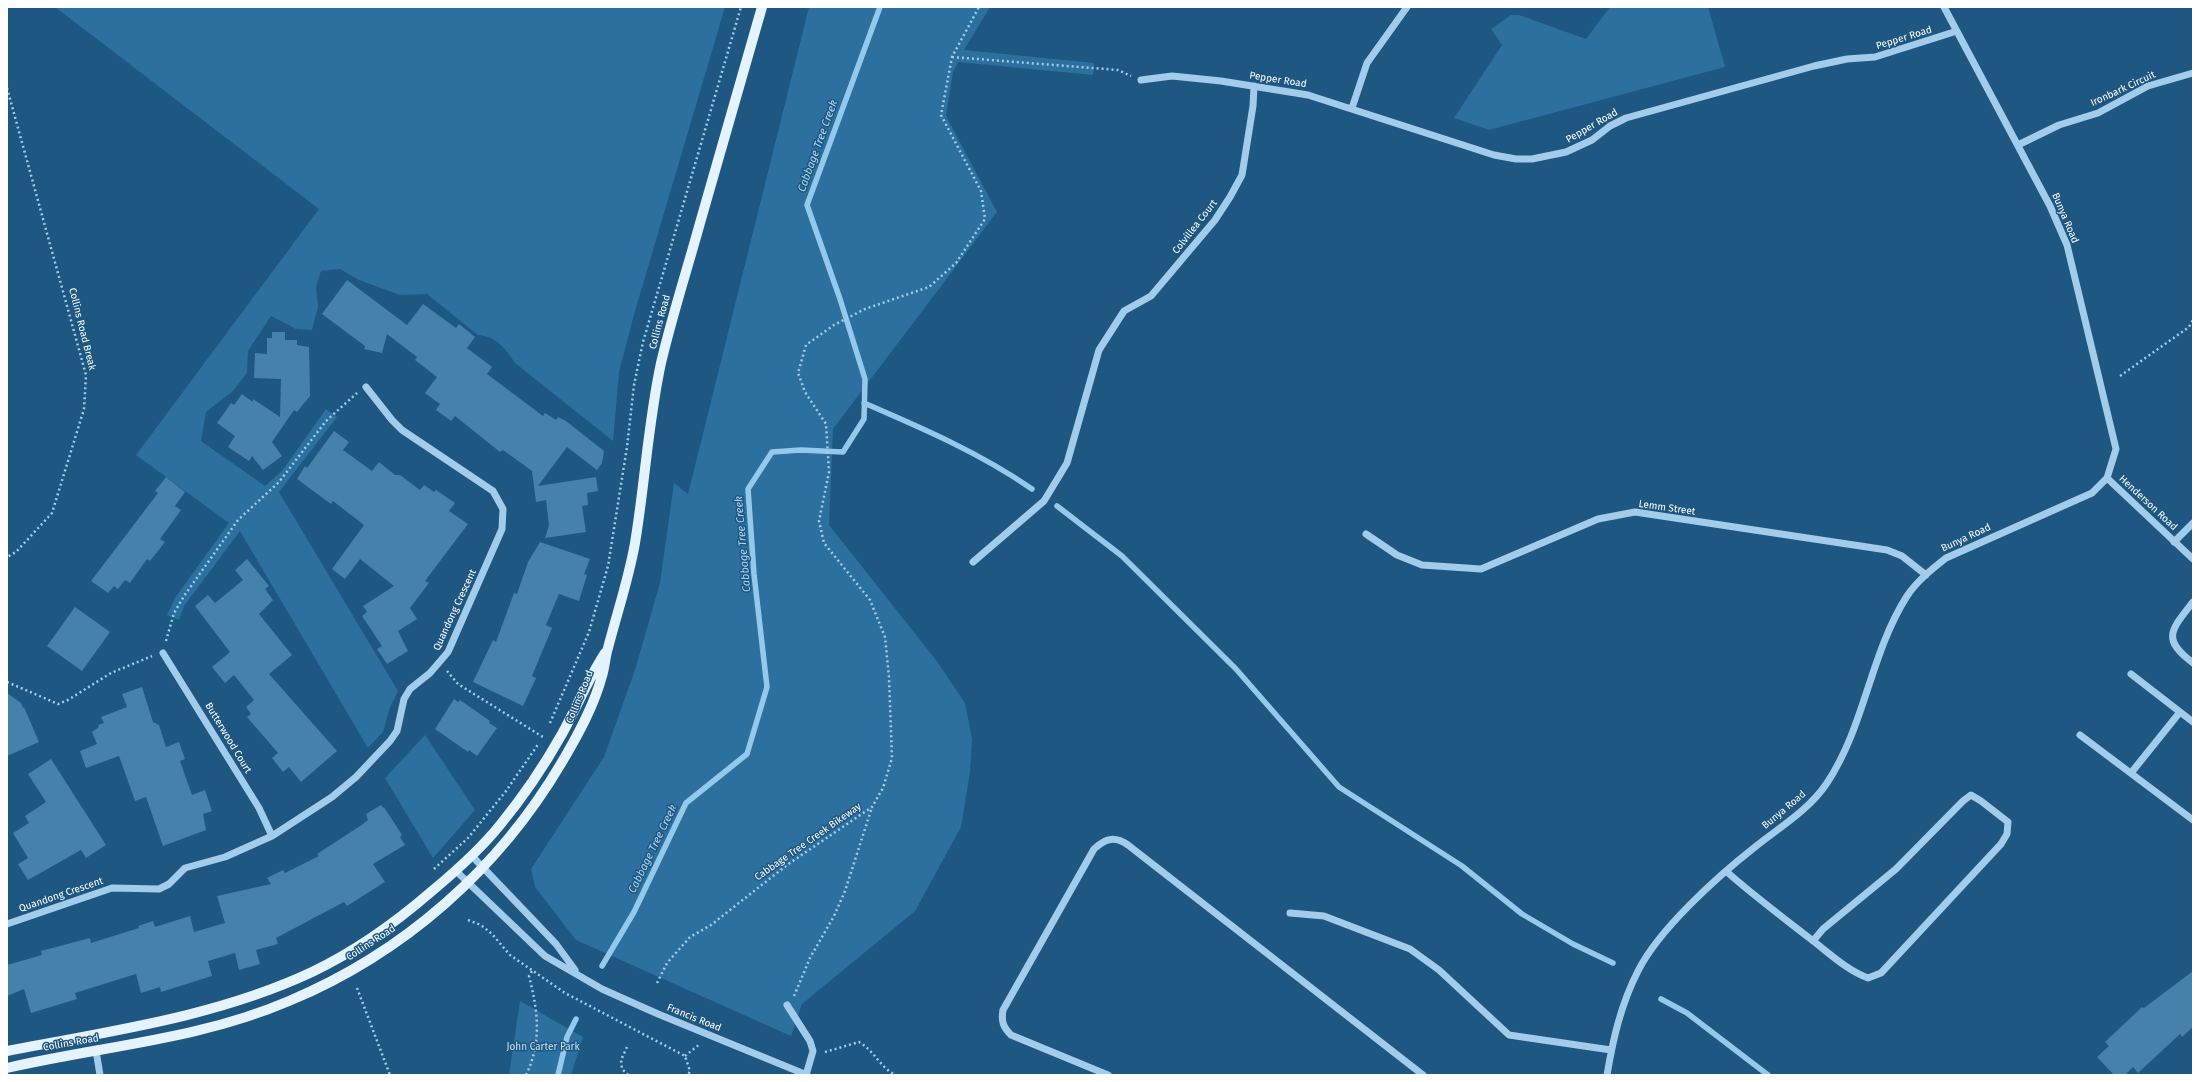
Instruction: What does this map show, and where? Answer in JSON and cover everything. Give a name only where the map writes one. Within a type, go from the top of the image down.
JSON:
[{"type":"main road","name":"Collins Road","points":[[7,1068],[96,1050],[169,1039],[256,1014],[330,982],[386,949],[423,922],[469,883],[510,839],[538,801],[572,745],[601,681],[607,650],[635,544],[646,449],[661,364],[762,7]]},
{"type":"main road","name":"Collins Road","points":[[7,1051],[180,1017],[277,987],[312,972],[366,942],[399,918],[456,871],[500,825],[544,765],[577,706],[592,673],[607,650]]},
{"type":"street","points":[[1352,108],[1367,63],[1407,7]]},
{"type":"street","name":"Bunya Road","points":[[1607,1075],[1616,1028],[1629,990],[1651,949],[1688,908],[1754,847],[1791,820],[1826,784],[1842,756],[1892,624],[1908,595],[1926,574],[1946,558],[2092,493],[2107,478],[2116,449],[2067,245],[2050,206],[1944,7]]},
{"type":"street","name":"Pepper Road","points":[[1141,80],[1172,76],[1308,94],[1494,155],[1516,159],[1532,159],[1566,152],[1579,147],[1626,118],[1814,66],[1847,59],[1875,57],[1957,31]]},
{"type":"street","name":"Ironbark Circuit","points":[[2018,145],[2059,125],[2098,113],[2148,86],[2193,73]]},
{"type":"street","name":"Colvillea Court","points":[[974,562],[1044,501],[1067,464],[1099,350],[1124,311],[1151,296],[1215,220],[1230,197],[1242,176],[1253,106],[1254,86]]},
{"type":"street","name":"Quandong Crescent","points":[[7,924],[112,888],[159,889],[169,884],[184,868],[230,855],[272,836],[332,797],[377,755],[397,731],[404,699],[410,689],[438,665],[448,652],[499,539],[502,529],[503,509],[493,491],[402,430],[392,420],[366,387]]},
{"type":"street","name":"Henderson Road","points":[[2107,478],[2193,559]]},
{"type":"street","name":"Lemm Street","points":[[1366,534],[1397,555],[1422,565],[1481,569],[1598,519],[1635,512],[1887,550],[1902,556],[1926,574]]},
{"type":"street","points":[[2174,542],[2193,523]]},
{"type":"street","points":[[2193,602],[2176,624],[2172,636],[2174,646],[2193,663]]},
{"type":"street","name":"Butterwood Court","points":[[163,653],[259,808],[272,836]]},
{"type":"street","points":[[2131,674],[2193,722]]},
{"type":"street","points":[[2131,774],[2180,712]]},
{"type":"street","points":[[2080,735],[2193,820]]},
{"type":"street","points":[[1727,872],[1813,941],[1856,974],[1868,978],[1881,973],[2001,844],[2007,834],[2008,822],[1971,795],[1963,800],[1896,870],[1823,929],[1813,941]]},
{"type":"street","points":[[1108,1075],[1018,1038],[1005,1029],[1001,1018],[1003,1010],[1094,849],[1106,839],[1114,839],[1128,845],[1423,1075]]},
{"type":"street","name":"Francis Road","points":[[472,856],[556,944],[578,973]]},
{"type":"street","name":"Francis Road","points":[[456,871],[545,956],[578,973],[622,999],[806,1075]]},
{"type":"street","points":[[1290,913],[1324,916],[1410,949],[1439,970],[1510,1035],[1611,1050]]},
{"type":"street","points":[[787,1005],[812,1046],[811,1062],[806,1075]]},
{"type":"street","points":[[96,1050],[100,1075]]},
{"type":"path","points":[[549,725],[589,632],[608,566],[627,447],[634,385],[644,342],[741,7]]},
{"type":"path","name":"Cabbage Tree Creek Bikeway","points":[[657,983],[666,964],[690,937],[711,924],[787,865],[872,807],[883,788],[892,758],[889,677],[885,637],[870,600],[824,543],[819,521],[830,472],[826,424],[805,392],[798,373],[806,345],[834,324],[865,309],[929,287],[956,263],[985,219],[981,192],[941,115],[952,57],[979,7]]},
{"type":"path","points":[[952,57],[1118,70],[1141,80]]},
{"type":"path","name":"Collins Road Break","points":[[7,88],[86,375],[84,409],[52,513],[16,552],[7,557]]},
{"type":"path","points":[[2120,376],[2189,327],[2193,320]]},
{"type":"path","points":[[7,682],[58,704],[68,700],[127,665],[163,653],[174,613],[238,520],[279,482],[326,420],[344,403],[366,387]]},
{"type":"path","points":[[438,665],[458,684],[543,737]]},
{"type":"path","points":[[430,872],[468,838],[506,791],[546,731]]},
{"type":"path","points":[[787,1005],[794,995],[810,958],[846,892],[872,807]]},
{"type":"path","points":[[468,920],[481,925],[492,934],[510,955],[565,993],[684,1056],[690,1071],[688,1075]]},
{"type":"path","points":[[526,1075],[532,1063],[538,1034],[537,1009],[529,976],[532,971]]},
{"type":"path","points":[[357,988],[390,1075]]},
{"type":"path","points":[[684,1056],[711,1036]]},
{"type":"path","points":[[817,1054],[859,1042],[874,1054],[880,1064],[896,1075]]},
{"type":"path","points":[[627,1047],[621,1060],[622,1068],[628,1075]]},
{"type":"green space","points":[[55,7],[725,7],[635,311],[619,372],[613,441],[515,363],[500,344],[490,338],[478,335],[427,294],[400,295],[359,280],[340,269],[321,271],[316,287],[318,307],[312,330],[296,329],[271,316],[248,351],[247,373],[233,391],[206,412],[201,441],[265,486],[282,471],[326,409],[337,417],[279,492],[398,691],[390,707],[383,732],[368,748],[240,531],[184,606],[179,620],[167,615],[175,598],[229,523],[136,455],[319,209]]},
{"type":"green space","points":[[809,7],[990,7],[964,50],[1094,63],[1093,75],[958,62],[953,72],[946,116],[997,212],[833,429],[829,525],[936,660],[965,703],[972,739],[970,772],[961,827],[915,911],[802,1004],[791,1036],[576,940],[535,887],[531,869],[604,757],[635,670],[660,583],[674,483],[688,494]]},
{"type":"green space","points":[[1610,7],[1708,7],[1725,67],[1489,130],[1454,118],[1502,45],[1491,29],[1511,15],[1519,15],[1586,39]]},
{"type":"green space","points":[[425,735],[475,810],[433,858],[385,778]]},
{"type":"green space","name":"John Carter Park","points":[[520,1001],[583,1037],[571,1075],[509,1075]]},
{"type":"building","points":[[347,280],[407,325],[423,304],[456,328],[459,324],[475,337],[467,348],[492,367],[487,374],[543,416],[545,413],[556,420],[558,417],[566,421],[604,451],[602,463],[597,470],[567,447],[538,486],[596,477],[598,491],[587,493],[588,505],[582,506],[586,532],[545,538],[549,525],[546,500],[536,502],[532,471],[503,450],[500,452],[455,416],[451,421],[436,410],[440,404],[425,393],[437,377],[415,360],[417,357],[387,334],[382,353],[364,349],[365,346],[322,314]]},
{"type":"building","points":[[272,332],[285,332],[285,340],[297,340],[297,345],[309,347],[310,396],[297,412],[294,410],[272,442],[282,456],[263,470],[252,456],[249,461],[228,447],[235,436],[217,423],[231,403],[234,405],[242,394],[253,402],[253,399],[280,417],[281,379],[254,378],[255,353],[267,354],[267,338],[272,338]]},
{"type":"building","points":[[334,431],[349,442],[343,450],[372,471],[379,462],[395,475],[400,475],[420,490],[424,485],[434,492],[436,490],[455,503],[449,511],[468,524],[425,581],[429,583],[410,608],[417,619],[398,631],[408,651],[387,664],[377,649],[382,646],[362,616],[367,612],[363,606],[394,586],[360,559],[345,579],[332,569],[364,525],[333,501],[331,504],[297,479],[305,466],[307,468]]},
{"type":"building","points":[[166,477],[185,492],[175,506],[181,510],[160,539],[165,542],[150,561],[147,559],[130,583],[125,580],[118,589],[114,586],[108,593],[91,581],[158,493],[155,491]]},
{"type":"building","points":[[540,542],[590,559],[584,574],[587,575],[579,601],[559,594],[546,625],[552,628],[532,676],[536,678],[523,706],[473,682],[493,640],[496,642],[514,593],[517,594],[528,562]]},
{"type":"building","points":[[247,559],[269,586],[265,589],[273,600],[259,614],[292,655],[269,674],[337,751],[301,782],[289,767],[283,772],[272,758],[278,753],[247,717],[251,714],[246,707],[254,700],[234,675],[225,683],[212,667],[230,652],[195,606],[208,595],[215,603],[243,580],[235,570]]},
{"type":"building","points":[[75,607],[110,632],[82,671],[47,646]]},
{"type":"building","points":[[142,687],[153,722],[159,725],[166,747],[179,742],[185,759],[180,761],[192,795],[205,790],[212,811],[203,814],[206,830],[163,846],[146,797],[135,801],[119,756],[86,768],[80,751],[97,744],[92,732],[99,727],[98,725],[104,723],[101,717],[127,707],[122,694]]},
{"type":"building","points":[[7,693],[21,703],[23,708],[24,707],[39,742],[7,756]]},
{"type":"building","points":[[454,699],[458,702],[460,700],[490,721],[489,723],[497,728],[477,756],[469,750],[468,752],[435,729]]},
{"type":"building","points":[[51,759],[106,845],[86,858],[81,850],[28,880],[18,864],[28,858],[13,833],[29,823],[25,816],[46,802],[28,774]]},
{"type":"building","points":[[381,805],[383,808],[384,807],[402,835],[400,837],[405,845],[373,864],[385,882],[347,906],[344,902],[276,938],[278,944],[256,950],[260,964],[239,970],[235,953],[208,961],[212,976],[161,992],[160,987],[141,993],[136,974],[75,993],[77,999],[31,1013],[24,989],[7,996],[7,965],[42,955],[41,951],[90,938],[91,943],[139,928],[138,926],[153,921],[155,927],[190,916],[194,932],[225,923],[217,896],[271,884],[267,878],[283,870],[285,873],[319,856],[317,854],[368,820],[366,814]]},
{"type":"building","points":[[2193,971],[2193,1027],[2182,1037],[2180,1034],[2138,1073],[2133,1067],[2125,1075],[2114,1075],[2097,1057],[2109,1046],[2105,1042],[2142,1007],[2144,1008]]},
{"type":"waterway","name":"Cabbage Tree Creek","points":[[602,966],[634,912],[686,803],[747,754],[767,687],[754,574],[748,489],[772,452],[801,450],[843,452],[864,419],[865,379],[840,299],[807,205],[880,7]]},
{"type":"waterway","points":[[864,403],[929,432],[971,453],[992,464],[1032,489]]},
{"type":"waterway","points":[[1057,506],[1122,556],[1236,669],[1339,787],[1462,866],[1522,914],[1573,944],[1613,963]]},
{"type":"waterway","points":[[1661,999],[1687,1013],[1768,1075]]},
{"type":"waterway","name":"Cabbage Tree Creek","points":[[558,1075],[567,1037],[576,1019]]}]
